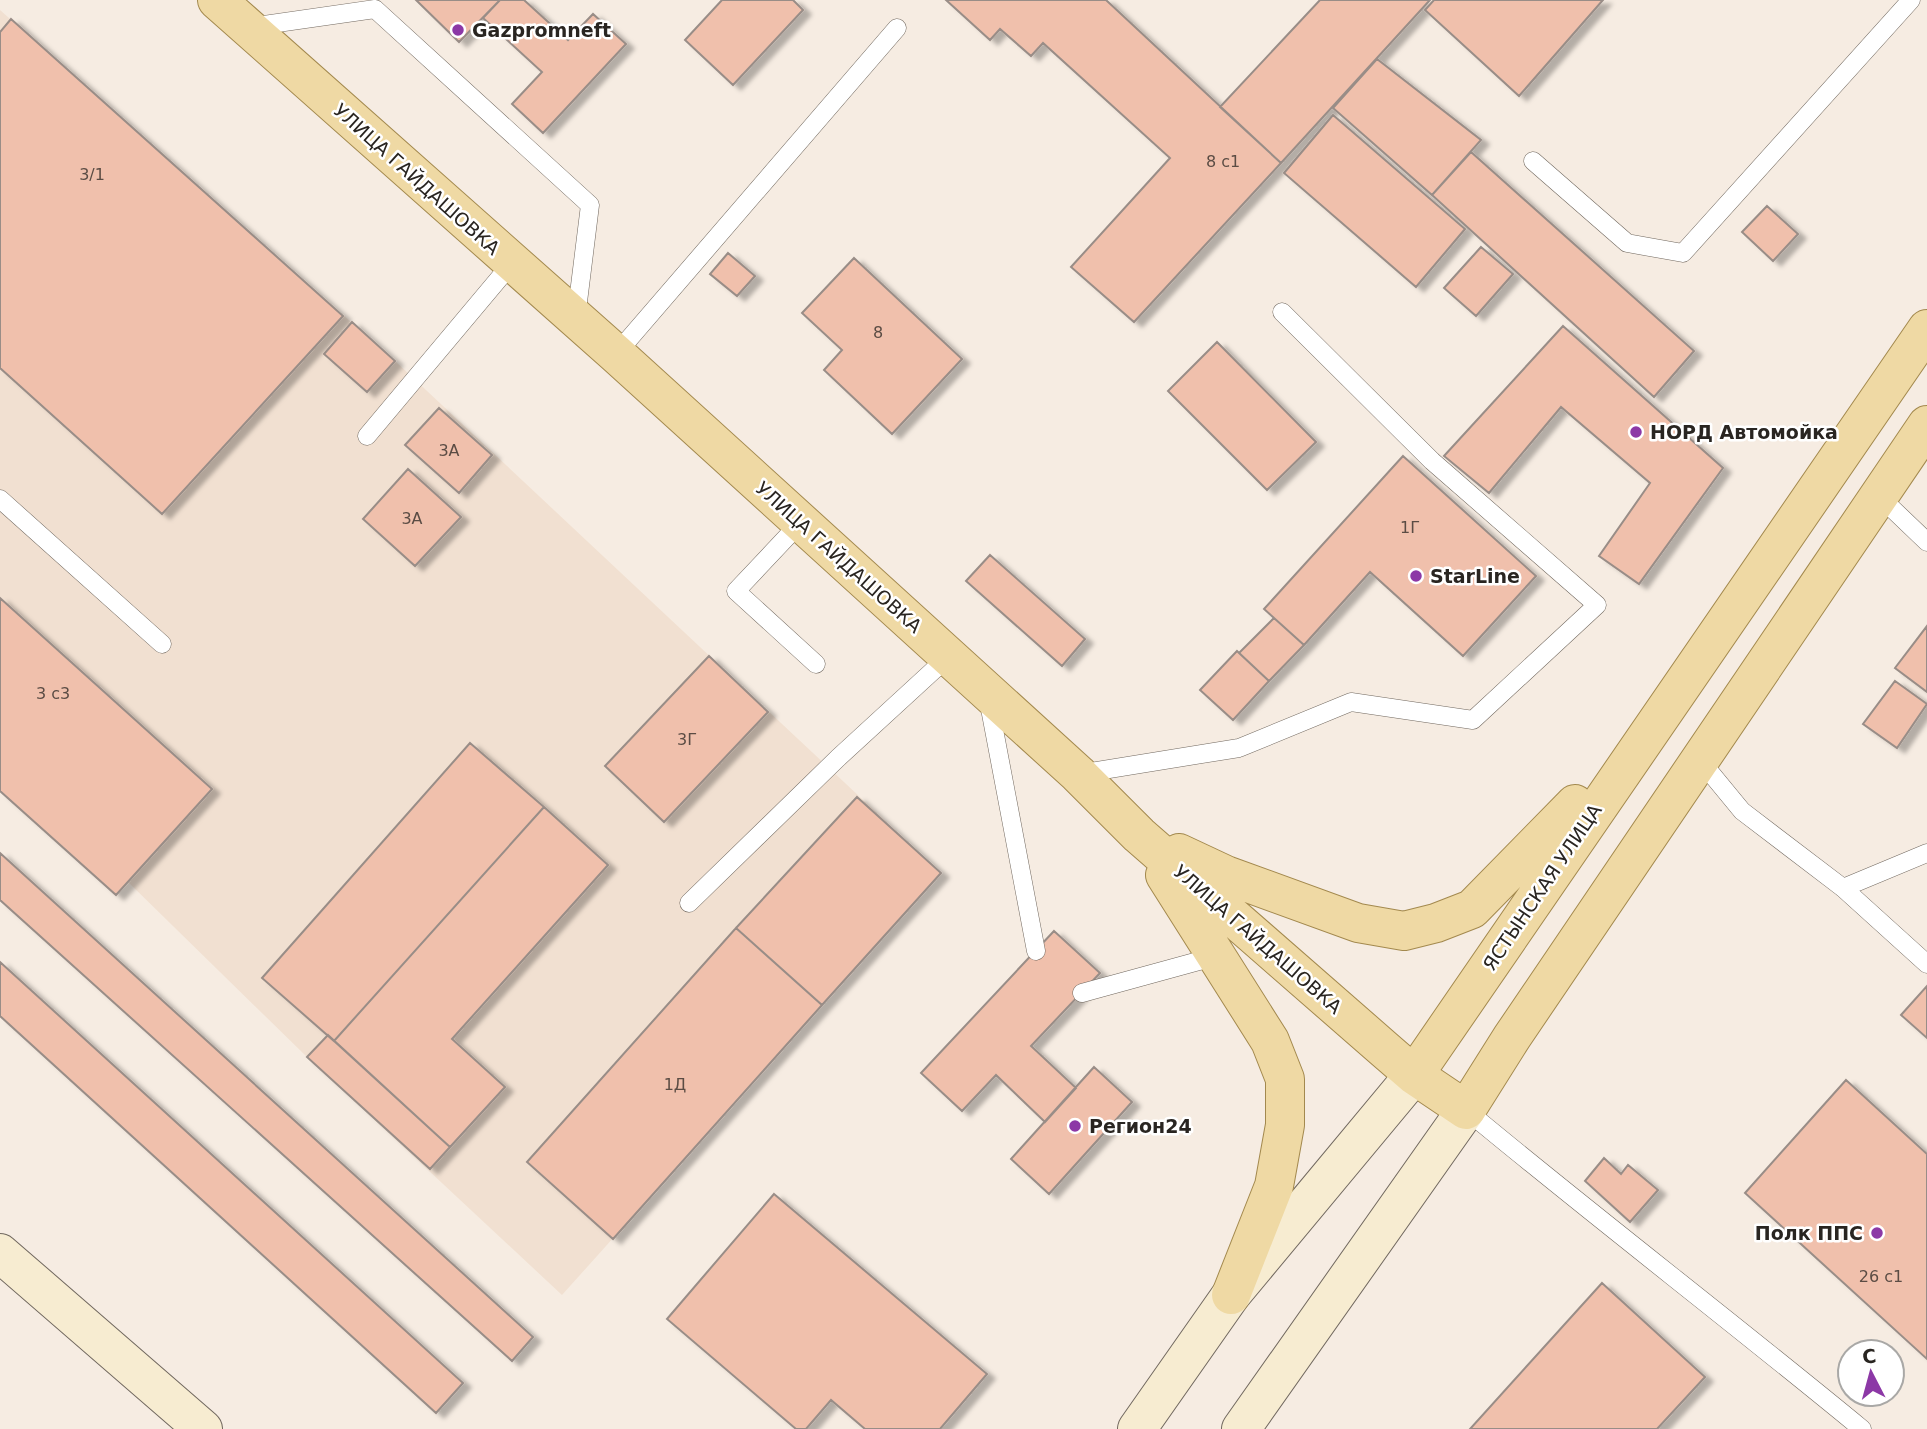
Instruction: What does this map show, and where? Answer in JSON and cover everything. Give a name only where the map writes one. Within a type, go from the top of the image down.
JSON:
[{"type":"main road","name":"УЛИЦА ГАЙДАШОВКА","points":[[217,0],[616,354],[1078,774],[1139,835],[1414,1075],[1466,1110]]},
{"type":"main road","name":"ЯСТЫНСКАЯ УЛИЦА","points":[[1137,1429],[1231,1295],[1414,1075],[1927,329]]},
{"type":"main road","points":[[1241,1429],[1466,1110],[1520,1025],[1927,425]]},
{"type":"main road","points":[[1139,835],[1226,875],[1358,923],[1404,930],[1436,923],[1472,909],[1657,719]]},
{"type":"main road","points":[[1139,835],[1270,1041],[1285,1079],[1285,1125],[1274,1186],[1231,1295]]},
{"type":"main road","points":[[0,1253],[203,1429]]},
{"type":"lane","points":[[1532,161],[1627,243],[1683,253],[1912,0]]},
{"type":"lane","points":[[246,27],[375,9],[590,205],[576,318]]},
{"type":"lane","points":[[616,354],[897,28]]},
{"type":"lane","points":[[367,436],[512,263]]},
{"type":"lane","points":[[1078,774],[1239,748],[1351,702],[1473,720],[1597,605],[1432,461],[1282,312]]},
{"type":"lane","points":[[1879,496],[1927,542]]},
{"type":"lane","points":[[0,499],[162,643]]},
{"type":"lane","points":[[801,522],[736,591],[816,664]]},
{"type":"lane","points":[[689,903],[838,758],[948,657]]},
{"type":"lane","points":[[986,691],[1036,951]]},
{"type":"lane","points":[[1700,760],[1741,811],[1843,888],[1927,964]]},
{"type":"lane","points":[[1843,888],[1927,853]]},
{"type":"lane","points":[[1082,993],[1217,956]]},
{"type":"lane","points":[[1466,1110],[1862,1429]]},
{"type":"shaded area","points":[[0,10],[395,361],[941,873],[562,1295],[307,1057],[127,881],[116,895],[0,791]]},
{"type":"building","name":"Gazpromneft","points":[[416,0],[500,0],[459,42]]},
{"type":"building","points":[[500,0],[524,0],[568,40],[593,14],[626,44],[543,133],[512,104],[542,72],[483,18]]},
{"type":"building","points":[[722,0],[793,0],[803,10],[733,85],[685,40]]},
{"type":"building","points":[[946,0],[1106,0],[1281,163],[1134,322],[1071,267],[1170,158],[1043,43],[1031,56],[1000,29],[990,40]]},
{"type":"building","points":[[1320,0],[1430,0],[1281,163],[1220,107]]},
{"type":"building","points":[[1434,0],[1603,0],[1519,96],[1425,10]]},
{"type":"building","points":[[11,19],[343,316],[162,514],[0,368],[0,32]]},
{"type":"building","points":[[1377,59],[1481,140],[1432,195],[1333,108]]},
{"type":"building","points":[[1333,115],[1465,229],[1416,287],[1284,173]]},
{"type":"building","points":[[1471,152],[1694,351],[1654,397],[1432,195]]},
{"type":"building","points":[[1767,206],[1798,234],[1773,261],[1742,232]]},
{"type":"building","points":[[1481,247],[1513,274],[1476,316],[1444,288]]},
{"type":"building","points":[[728,253],[755,276],[737,296],[710,274]]},
{"type":"building","points":[[854,258],[962,359],[892,434],[824,370],[842,350],[802,313]]},
{"type":"building","points":[[352,322],[395,361],[367,392],[324,354]]},
{"type":"building","name":"НОРД Автомойка","points":[[1563,326],[1723,468],[1639,584],[1599,556],[1650,483],[1561,407],[1489,493],[1444,456]]},
{"type":"building","points":[[1217,342],[1316,442],[1267,490],[1168,391]]},
{"type":"building","points":[[439,408],[492,455],[459,493],[405,445]]},
{"type":"building","points":[[1403,456],[1536,576],[1463,656],[1370,572],[1304,645],[1264,609]]},
{"type":"building","points":[[408,469],[461,517],[415,566],[363,519]]},
{"type":"building","points":[[990,555],[1085,639],[1062,666],[966,581]]},
{"type":"building","points":[[0,598],[212,789],[116,895],[0,791]]},
{"type":"building","points":[[1274,618],[1304,645],[1269,681],[1239,653]]},
{"type":"building","points":[[1927,626],[1927,692],[1895,668]]},
{"type":"building","points":[[1237,651],[1269,681],[1233,720],[1200,690]]},
{"type":"building","points":[[709,656],[768,712],[664,822],[605,766]]},
{"type":"building","points":[[1895,681],[1927,704],[1897,748],[1863,724]]},
{"type":"building","points":[[470,743],[544,807],[334,1041],[262,978]]},
{"type":"building","points":[[857,797],[941,873],[822,1005],[736,928]]},
{"type":"building","points":[[544,807],[608,865],[452,1039],[505,1087],[450,1147],[334,1041]]},
{"type":"building","points":[[0,853],[533,1337],[512,1361],[0,900]]},
{"type":"building","points":[[736,928],[822,1005],[613,1239],[527,1162]]},
{"type":"building","points":[[1054,931],[1100,973],[1031,1046],[1076,1088],[1045,1122],[996,1075],[962,1111],[921,1073]]},
{"type":"building","points":[[0,962],[463,1383],[436,1413],[0,1016]]},
{"type":"building","points":[[1927,986],[1927,1038],[1901,1015]]},
{"type":"building","points":[[328,1035],[450,1147],[430,1169],[307,1057]]},
{"type":"building","points":[[1094,1067],[1132,1102],[1049,1194],[1011,1159]]},
{"type":"building","points":[[1846,1080],[1927,1154],[1927,1359],[1906,1338],[1745,1193]]},
{"type":"building","points":[[1604,1158],[1621,1174],[1628,1165],[1658,1190],[1630,1222],[1585,1181]]},
{"type":"building","points":[[774,1194],[987,1374],[940,1429],[865,1429],[831,1400],[806,1429],[796,1429],[667,1319]]},
{"type":"building","points":[[1602,1283],[1705,1377],[1657,1429],[1470,1429]]},
{"type":"place","name":"Gazpromneft","points":[[458,30]]},
{"type":"place","name":"НОРД Автомойка","points":[[1636,432]]},
{"type":"place","name":"StarLine","points":[[1416,576]]},
{"type":"place","name":"Регион24","points":[[1075,1126]]},
{"type":"place","name":"Полк ППС","points":[[1877,1233]]}]
